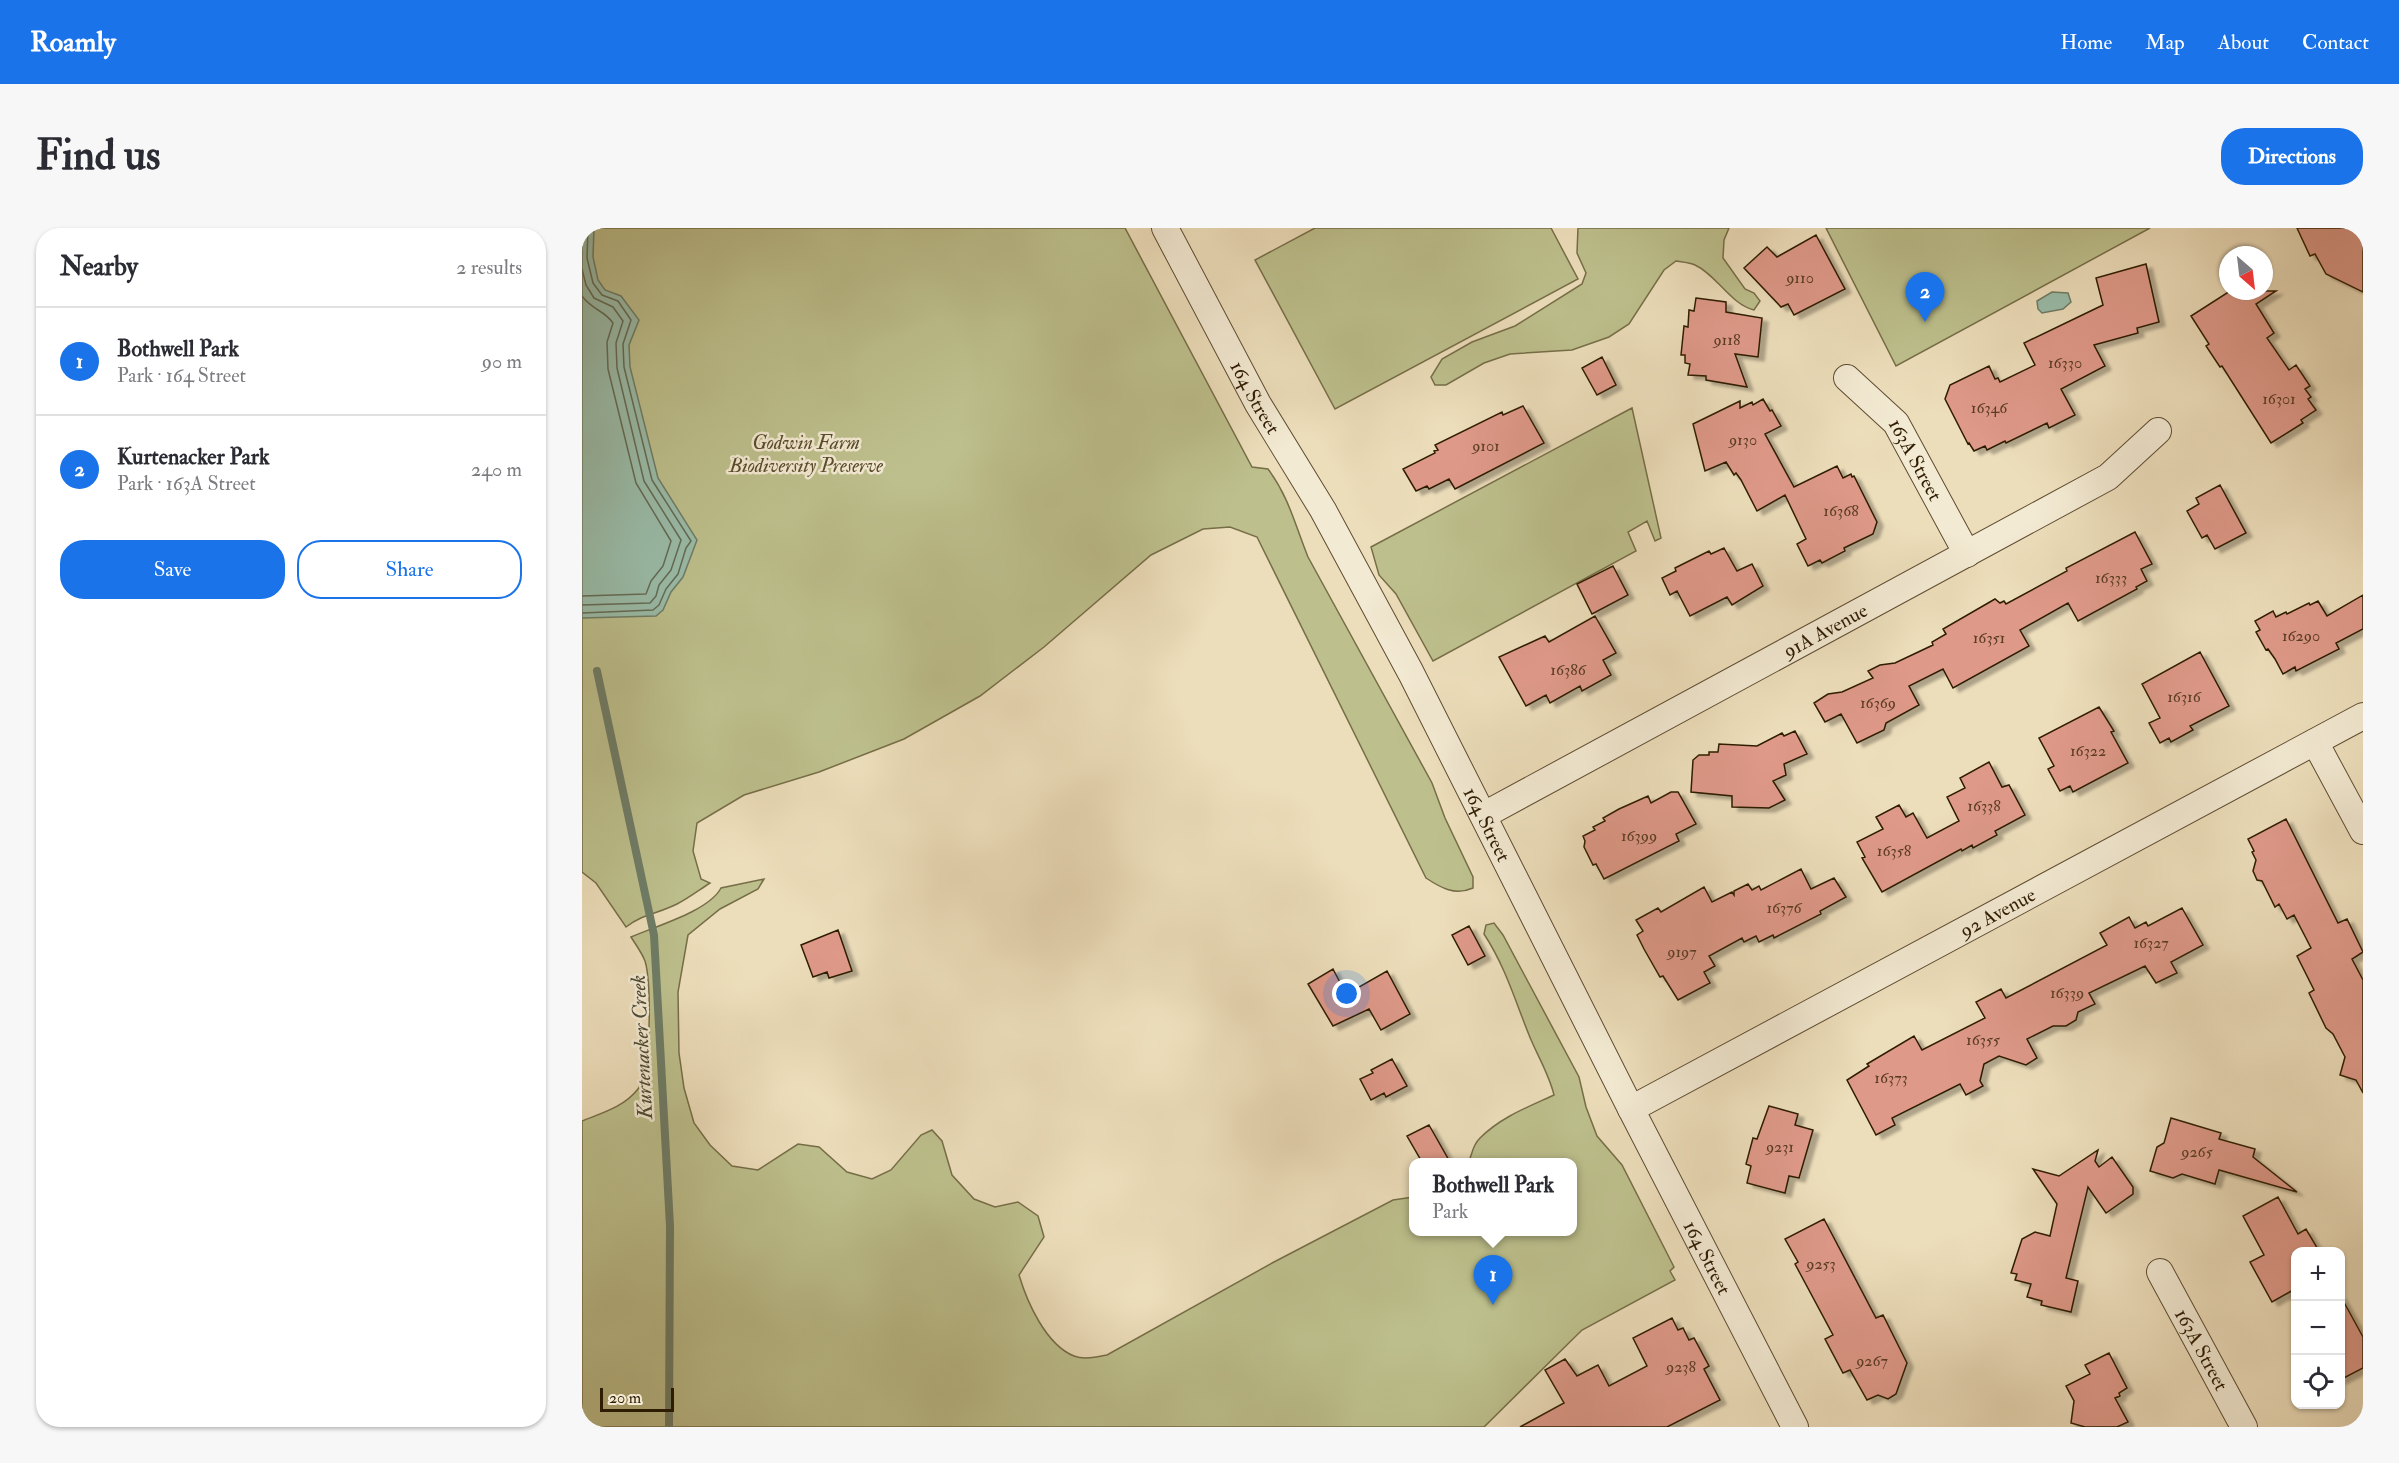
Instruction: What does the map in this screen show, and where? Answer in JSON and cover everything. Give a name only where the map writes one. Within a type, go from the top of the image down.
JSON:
[{"type":"street","name":"164 Street","points":[[1165,228],[1258,404],[1323,510],[1411,673],[1794,1427]]},
{"type":"street","name":"163A Street","points":[[1847,378],[1896,423],[1967,554]]},
{"type":"street","name":"91A Avenue","points":[[1484,815],[2108,477],[2158,431]]},
{"type":"street","name":"92 Avenue","points":[[1631,1109],[2363,716]]},
{"type":"street","points":[[2315,742],[2363,831]]},
{"type":"street","name":"163A Street","points":[[2160,1272],[2244,1427]]},
{"type":"green space","name":"Godwin Farm Biodiversity Preserve","points":[[582,228],[1125,228],[1252,467],[1268,469],[1281,490],[1308,557],[1432,783],[1445,818],[1473,877],[1473,888],[1454,891],[1443,888],[1426,878],[1257,537],[1230,527],[1203,529],[1151,555],[1044,647],[980,696],[904,739],[819,772],[744,795],[697,823],[693,851],[701,879],[710,883],[677,904],[638,919],[626,927],[596,883],[582,872]]},
{"type":"green space","points":[[1315,228],[1551,228],[1578,279],[1335,409],[1255,260]]},
{"type":"green space","points":[[1578,228],[1729,228],[1724,240],[1723,258],[1745,289],[1754,293],[1760,301],[1754,310],[1745,307],[1703,270],[1690,263],[1676,261],[1664,270],[1629,324],[1609,337],[1572,350],[1510,354],[1484,363],[1446,385],[1435,385],[1431,377],[1442,359],[1472,342],[1515,326],[1582,284],[1586,273],[1577,253]]},
{"type":"green space","points":[[1826,228],[2150,228],[1896,366]]},
{"type":"green space","points":[[1632,408],[1661,538],[1655,541],[1647,521],[1628,532],[1636,551],[1433,661],[1396,594],[1379,575],[1371,547]]},
{"type":"green space","points":[[764,879],[758,889],[720,909],[688,935],[678,992],[679,1053],[684,1088],[694,1123],[710,1145],[732,1166],[758,1170],[798,1144],[819,1147],[847,1172],[872,1179],[891,1170],[921,1135],[932,1130],[942,1141],[952,1175],[974,1199],[995,1207],[1018,1202],[1038,1216],[1044,1237],[1019,1275],[1027,1298],[1046,1333],[1074,1356],[1086,1358],[1107,1355],[1274,1262],[1393,1200],[1409,1198],[1409,1236],[1577,1236],[1577,1158],[1470,1158],[1477,1141],[1497,1124],[1554,1095],[1504,971],[1484,934],[1486,925],[1494,923],[1503,935],[1579,1077],[1586,1107],[1597,1136],[1622,1165],[1674,1267],[1670,1271],[1675,1280],[1582,1330],[1484,1427],[582,1427],[582,1121],[612,1109],[632,1095],[638,1089],[646,1065],[649,988],[645,961],[631,937],[694,911],[715,896],[721,888]]},
{"type":"water","points":[[582,228],[594,228],[593,257],[598,280],[605,290],[621,296],[639,320],[629,345],[630,367],[658,478],[697,540],[683,577],[671,592],[663,610],[656,616],[582,618]]},
{"type":"water","points":[[2052,292],[2068,293],[2071,302],[2063,309],[2042,313],[2038,309],[2037,301]]},
{"type":"building","points":[[2297,228],[2363,228],[2363,292],[2326,274],[2315,254],[2310,256]]},
{"type":"building","points":[[1816,235],[1845,289],[1794,315],[1788,304],[1781,307],[1744,268],[1767,247],[1777,257]]},
{"type":"building","points":[[2146,264],[2159,322],[2137,328],[2138,333],[2094,345],[2105,366],[2061,389],[2075,415],[2049,428],[2047,423],[2006,443],[2005,441],[1987,450],[1985,446],[1974,451],[1968,444],[1945,399],[1950,385],[1989,366],[1995,379],[1998,378],[2000,382],[2035,365],[2024,343],[2103,305],[2096,278]]},
{"type":"building","points":[[1696,298],[1726,302],[1726,312],[1762,318],[1758,357],[1735,354],[1747,387],[1706,380],[1706,376],[1688,375],[1690,364],[1685,363],[1685,355],[1681,355],[1684,326],[1688,327],[1689,310],[1694,311]]},
{"type":"building","points":[[2219,298],[2219,300],[2262,300],[2256,304],[2274,333],[2267,338],[2289,370],[2296,365],[2310,386],[2305,389],[2311,397],[2308,399],[2316,410],[2301,420],[2303,423],[2271,443],[2222,366],[2220,367],[2206,346],[2209,344],[2191,316]]},
{"type":"building","points":[[1602,357],[1616,385],[1597,395],[1582,368]]},
{"type":"building","points":[[1763,399],[1781,426],[1765,434],[1794,487],[1837,466],[1843,478],[1851,474],[1852,477],[1854,476],[1877,522],[1873,534],[1844,548],[1845,551],[1822,563],[1820,560],[1808,566],[1797,544],[1806,539],[1785,495],[1757,511],[1741,480],[1736,473],[1734,475],[1726,462],[1705,471],[1693,424],[1740,401],[1740,408],[1752,402],[1753,405]]},
{"type":"building","points":[[1523,406],[1544,443],[1455,489],[1449,479],[1429,489],[1427,486],[1416,491],[1403,469],[1435,453],[1434,451],[1438,450],[1435,445],[1502,412],[1503,415]]},
{"type":"building","points":[[2220,485],[2246,533],[2215,549],[2207,535],[2202,538],[2187,511],[2199,504],[2196,498]]},
{"type":"building","points":[[2135,532],[2152,564],[2141,569],[2147,581],[2136,587],[2137,589],[2078,621],[2068,603],[2020,630],[2029,646],[1953,688],[1943,669],[1909,686],[1919,705],[1886,723],[1884,730],[1857,743],[1841,714],[1825,722],[1814,703],[1828,694],[1842,692],[1873,678],[1868,671],[1880,665],[1895,663],[1933,645],[1932,642],[1946,634],[1943,629],[1995,599],[2000,603],[2004,601],[2006,604],[2067,571],[2066,568]]},
{"type":"building","points":[[1724,548],[1737,571],[1752,564],[1763,586],[1732,605],[1727,597],[1690,616],[1677,591],[1670,595],[1662,578],[1676,571],[1675,568],[1709,551],[1711,554]]},
{"type":"building","points":[[1613,566],[1628,595],[1592,614],[1577,584]]},
{"type":"building","points":[[2363,595],[2363,629],[2336,643],[2339,649],[2296,671],[2295,667],[2283,674],[2256,632],[2260,630],[2255,621],[2273,611],[2276,617],[2318,601],[2327,616]]},
{"type":"building","points":[[1595,616],[1616,653],[1603,660],[1611,675],[1582,691],[1580,686],[1550,703],[1546,695],[1526,706],[1499,657],[1545,636],[1549,642]]},
{"type":"building","points":[[2200,652],[2229,706],[2190,726],[2193,730],[2171,742],[2169,738],[2160,743],[2149,723],[2160,718],[2142,684]]},
{"type":"building","points":[[2099,707],[2114,731],[2111,732],[2128,763],[2073,792],[2070,786],[2060,791],[2048,769],[2054,766],[2039,738]]},
{"type":"building","points":[[1795,731],[1807,754],[1784,764],[1786,775],[1773,781],[1785,800],[1769,808],[1732,807],[1732,796],[1691,792],[1693,760],[1699,755],[1718,752],[1719,744],[1757,746],[1782,733],[1784,736]]},
{"type":"building","points":[[1989,762],[2002,787],[2009,785],[2025,815],[1995,831],[1997,835],[1973,848],[1972,845],[1962,851],[1961,849],[1882,892],[1862,858],[1865,857],[1857,842],[1883,829],[1876,817],[1899,805],[1906,817],[1913,813],[1927,838],[1959,821],[1947,797],[1965,788],[1960,778]]},
{"type":"building","points":[[1671,792],[1678,792],[1696,824],[1676,834],[1679,841],[1604,879],[1596,864],[1593,865],[1584,847],[1583,836],[1595,830],[1593,827],[1605,821],[1603,818],[1619,809],[1648,796],[1651,803]]},
{"type":"building","points":[[2286,819],[2338,923],[2347,919],[2363,952],[2352,959],[2363,980],[2363,1093],[2356,1080],[2340,1075],[2345,1057],[2333,1034],[2326,1028],[2309,993],[2314,990],[2297,956],[2311,948],[2294,915],[2287,919],[2279,904],[2275,907],[2262,881],[2257,880],[2253,871],[2256,860],[2248,839]]},
{"type":"building","points":[[1801,869],[1811,889],[1834,878],[1846,897],[1820,911],[1821,914],[1774,938],[1773,935],[1759,942],[1756,936],[1744,942],[1742,938],[1709,956],[1715,966],[1704,972],[1710,983],[1678,1000],[1663,976],[1660,977],[1644,949],[1637,935],[1643,931],[1636,920],[1658,908],[1661,912],[1704,887],[1712,902],[1732,892],[1734,895],[1734,891],[1748,884],[1752,890],[1759,886],[1761,890]]},
{"type":"building","points":[[2182,908],[2203,945],[2171,962],[2177,973],[2156,983],[2145,966],[2089,993],[2095,1004],[2078,1012],[2076,1020],[2066,1026],[2053,1026],[2027,1039],[2037,1058],[2026,1065],[1999,1056],[1984,1064],[1980,1081],[1983,1086],[1966,1095],[1960,1084],[1892,1118],[1895,1125],[1876,1135],[1847,1080],[1869,1066],[1867,1064],[1914,1036],[1922,1050],[1985,1018],[1976,1002],[2001,989],[2006,998],[2107,945],[2100,933],[2129,917],[2135,928],[2146,922],[2148,926]]},
{"type":"building","points":[[1469,926],[1485,956],[1468,965],[1452,935]]},
{"type":"building","points":[[838,930],[852,971],[829,978],[827,972],[813,977],[801,945]]},
{"type":"building","points":[[1333,969],[1345,992],[1353,988],[1354,990],[1387,971],[1410,1014],[1381,1030],[1369,1009],[1333,1026],[1308,984]]},
{"type":"building","points":[[1392,1059],[1407,1086],[1386,1097],[1384,1093],[1371,1100],[1360,1079],[1373,1073],[1371,1070]]},
{"type":"building","points":[[1769,1106],[1798,1114],[1795,1125],[1813,1130],[1799,1178],[1789,1176],[1785,1193],[1747,1183],[1751,1166],[1746,1164],[1753,1138],[1757,1139]]},
{"type":"building","points":[[2171,1118],[2221,1133],[2219,1139],[2255,1149],[2253,1157],[2297,1192],[2219,1170],[2215,1184],[2182,1174],[2173,1178],[2150,1171],[2157,1147],[2164,1143]]},
{"type":"building","points":[[1429,1125],[1448,1158],[1420,1158],[1407,1136]]},
{"type":"building","points":[[2098,1150],[2095,1161],[2099,1167],[2112,1157],[2133,1187],[2133,1194],[2106,1213],[2088,1187],[2066,1278],[2078,1281],[2071,1312],[2041,1305],[2042,1301],[2027,1297],[2031,1284],[2015,1280],[2017,1274],[2011,1273],[2022,1239],[2035,1232],[2050,1236],[2057,1204],[2033,1169],[2059,1176]]},
{"type":"building","points":[[2278,1197],[2298,1234],[2306,1229],[2317,1247],[2291,1247],[2291,1291],[2272,1302],[2250,1262],[2264,1255],[2243,1216]]},
{"type":"building","points":[[1824,1219],[1876,1318],[1883,1315],[1907,1363],[1896,1394],[1888,1399],[1878,1395],[1867,1400],[1850,1370],[1843,1373],[1825,1339],[1833,1335],[1795,1264],[1798,1262],[1785,1239]]},
{"type":"building","points":[[2345,1304],[2363,1337],[2363,1368],[2345,1377]]},
{"type":"building","points":[[1672,1318],[1678,1330],[1683,1328],[1689,1340],[1694,1338],[1709,1366],[1704,1369],[1720,1400],[1667,1427],[1520,1427],[1564,1403],[1545,1370],[1565,1359],[1577,1376],[1598,1365],[1609,1386],[1647,1366],[1633,1338]]},
{"type":"building","points":[[2109,1353],[2127,1388],[2115,1398],[2128,1422],[2117,1427],[2085,1427],[2071,1423],[2074,1401],[2066,1386],[2090,1374],[2085,1365]]},
{"type":"waterway","name":"Kurtenacker Creek","points":[[597,671],[654,935],[670,1226],[669,1427]]},
{"type":"place","name":"Kurtenacker Park","points":[[1925,322]]},
{"type":"place","name":"Bothwell Park","points":[[1493,1305]]}]
